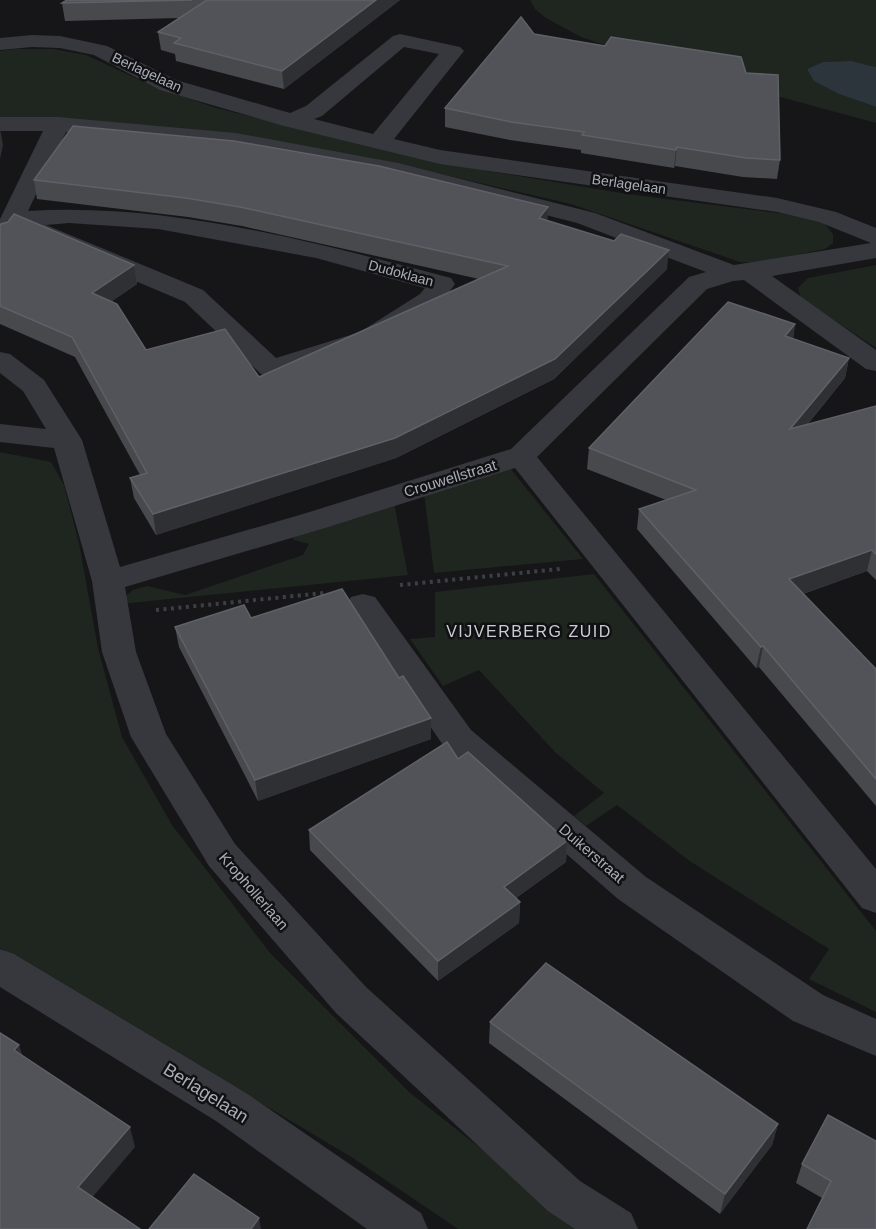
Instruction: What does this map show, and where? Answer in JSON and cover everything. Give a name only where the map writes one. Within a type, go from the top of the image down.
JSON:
[{"type":"street","points":[[292,121],[314,111],[400,40],[453,51],[379,142]]},
{"type":"street","name":"Berlagelaan","points":[[0,44],[32,41],[60,42],[100,50],[168,85],[292,121],[440,157],[777,205],[827,217],[876,237]]},
{"type":"street","points":[[0,124],[58,124],[236,140],[398,170],[586,218],[740,273],[876,363]]},
{"type":"street","points":[[6,228],[58,124]]},
{"type":"street","name":"Dudoklaan","points":[[69,216],[158,222],[318,251],[442,284],[429,300],[370,338],[271,368],[194,296],[6,228],[69,216]]},
{"type":"street","points":[[740,273],[876,250]]},
{"type":"street","name":"Crouwellstraat","points":[[108,581],[521,456],[698,283],[740,273]]},
{"type":"street","points":[[0,360],[34,386],[67,440]]},
{"type":"street","points":[[0,433],[67,440]]},
{"type":"street","name":"Krophollerlaan","points":[[67,440],[108,581],[119,652],[149,737],[222,855],[351,1000],[564,1196],[615,1229]]},
{"type":"street","points":[[521,456],[876,897]]},
{"type":"street","name":"Duikerstraat","points":[[363,605],[458,739],[632,888],[808,1008],[876,1038]]},
{"type":"street","name":"Berlagelaan","points":[[0,966],[231,1107],[405,1229]]},
{"type":"shaded area","points":[[530,0],[876,0],[876,67],[858,63],[833,62],[807,69],[839,94],[876,107],[876,123],[678,69],[581,37],[546,18],[535,9]]},
{"type":"shaded area","points":[[53,49],[86,55],[155,87],[216,108],[359,143],[488,171],[627,194],[785,214],[824,223],[833,234],[833,243],[825,249],[758,263],[740,262],[571,204],[376,159],[279,142],[0,120],[0,51]]},
{"type":"shaded area","points":[[851,61],[876,67],[876,107],[839,94],[814,81],[807,69],[823,62]]},
{"type":"shaded area","points":[[876,265],[876,348],[801,298],[798,288],[808,278]]},
{"type":"shaded area","points":[[0,452],[51,462],[64,485],[79,543],[98,648],[122,737],[172,825],[270,953],[409,1092],[583,1229],[458,1229],[353,1158],[0,948]]},
{"type":"shaded area","points":[[510,468],[583,559],[434,573],[424,493]]},
{"type":"shaded area","points":[[394,503],[408,575],[120,604],[122,599],[133,590],[147,586],[185,595],[303,555],[309,544],[294,540],[292,537]]},
{"type":"shaded area","points":[[594,574],[876,931],[876,1012],[809,979],[829,949],[691,862],[617,805],[586,826],[574,816],[604,793],[555,752],[479,670],[443,686],[410,639],[435,637],[435,592]]},
{"type":"building","points":[[67,0],[192,0],[62,3]]},
{"type":"building","points":[[207,0],[376,0],[282,71],[174,43],[181,38],[158,32]]},
{"type":"building","points":[[521,17],[534,34],[605,46],[611,37],[741,57],[746,73],[778,75],[780,160],[746,158],[677,147],[676,150],[582,135],[584,132],[511,122],[445,108]]},
{"type":"building","points":[[73,126],[234,141],[379,166],[548,207],[539,218],[614,241],[621,234],[669,250],[555,359],[395,438],[153,514],[130,478],[147,473],[72,337],[0,306],[0,226],[8,222],[14,214],[134,265],[92,293],[117,304],[146,350],[225,329],[259,377],[508,266],[240,207],[186,198],[34,180]]},
{"type":"building","points":[[728,302],[795,324],[785,336],[849,358],[790,429],[876,406],[876,554],[872,550],[789,579],[876,669],[876,779],[763,646],[761,647],[639,509],[696,490],[589,448]]},
{"type":"building","points":[[342,589],[399,678],[403,676],[431,718],[255,780],[175,627],[244,605],[251,618]]},
{"type":"building","points":[[447,742],[458,759],[468,752],[567,841],[504,887],[520,902],[438,961],[309,830]]},
{"type":"building","points":[[546,963],[778,1124],[725,1194],[490,1022]]},
{"type":"building","points":[[0,1033],[19,1045],[14,1050],[130,1127],[78,1187],[140,1229],[0,1229]]},
{"type":"building","points":[[828,1115],[876,1141],[876,1229],[807,1229],[831,1181],[802,1164]]},
{"type":"building","points":[[194,1174],[259,1218],[251,1229],[149,1229]]},
{"type":"district","name":"VIJVERBERG ZUID","points":[[529,631]]}]
